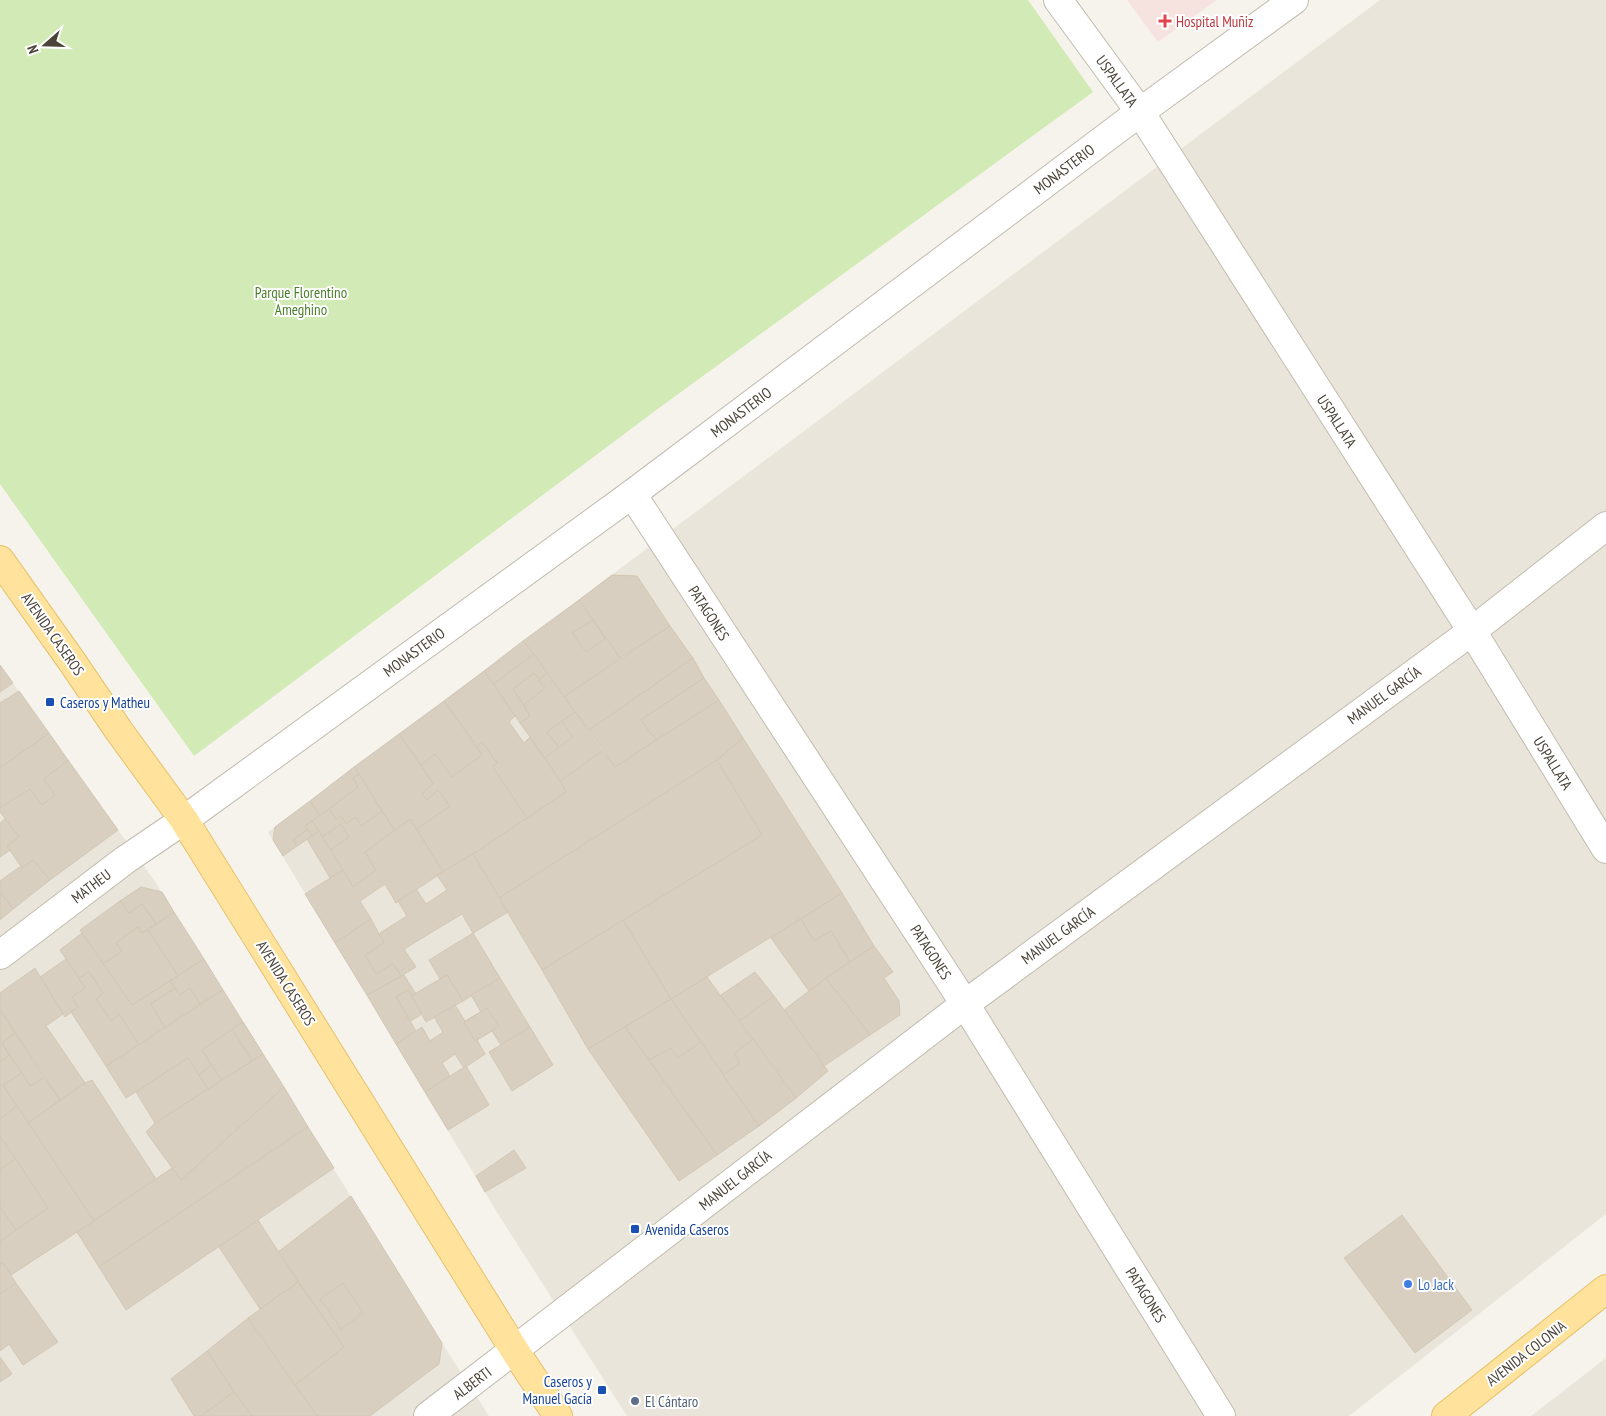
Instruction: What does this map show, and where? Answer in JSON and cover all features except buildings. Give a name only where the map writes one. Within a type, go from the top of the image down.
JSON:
[{"type":"main road","name":"AVENIDA CASEROS","points":[[0,560],[184,820],[515,1351],[558,1416]]},
{"type":"main road","name":"AVENIDA COLONIA","points":[[1446,1416],[1606,1289]]},
{"type":"street","name":"USPALLATA","points":[[1058,0],[1140,112],[1472,631],[1606,849]]},
{"type":"street","name":"MONASTERIO","points":[[184,820],[632,494],[1140,112],[1294,0]]},
{"type":"street","name":"PATAGONES","points":[[632,494],[965,1004],[1220,1416]]},
{"type":"street","name":"MANUEL GARCÍA","points":[[515,1351],[965,1004],[1472,631],[1606,526]]},
{"type":"street","name":"MATHEU","points":[[0,954],[125,860],[184,820]]},
{"type":"street","name":"ALBERTI","points":[[428,1416],[515,1351]]},
{"type":"shaded area","name":"Hospital Muñiz","points":[[1127,0],[1217,0],[1158,42]]},
{"type":"shaded area","points":[[1380,0],[1606,0],[1606,1214],[1349,1416],[627,1416],[498,1214],[268,832]]},
{"type":"shaded area","points":[[0,665],[154,880],[489,1416],[0,1416]]},
{"type":"shaded area","points":[[1606,1358],[1606,1416],[1531,1416]]},
{"type":"green space","name":"Parque Florentino Ameghino","points":[[0,0],[1028,0],[1093,92],[659,408],[194,756],[0,484]]},
{"type":"place","name":"Hospital Muñiz","points":[[1165,21]]},
{"type":"place","name":"Caseros y Matheu","points":[[50,702]]},
{"type":"place","name":"Avenida Caseros","points":[[635,1229]]},
{"type":"place","name":"Lo Jack","points":[[1408,1284]]},
{"type":"place","name":"Caseros y Manuel Gacía","points":[[602,1390]]},
{"type":"place","name":"El Cántaro","points":[[635,1401]]}]
